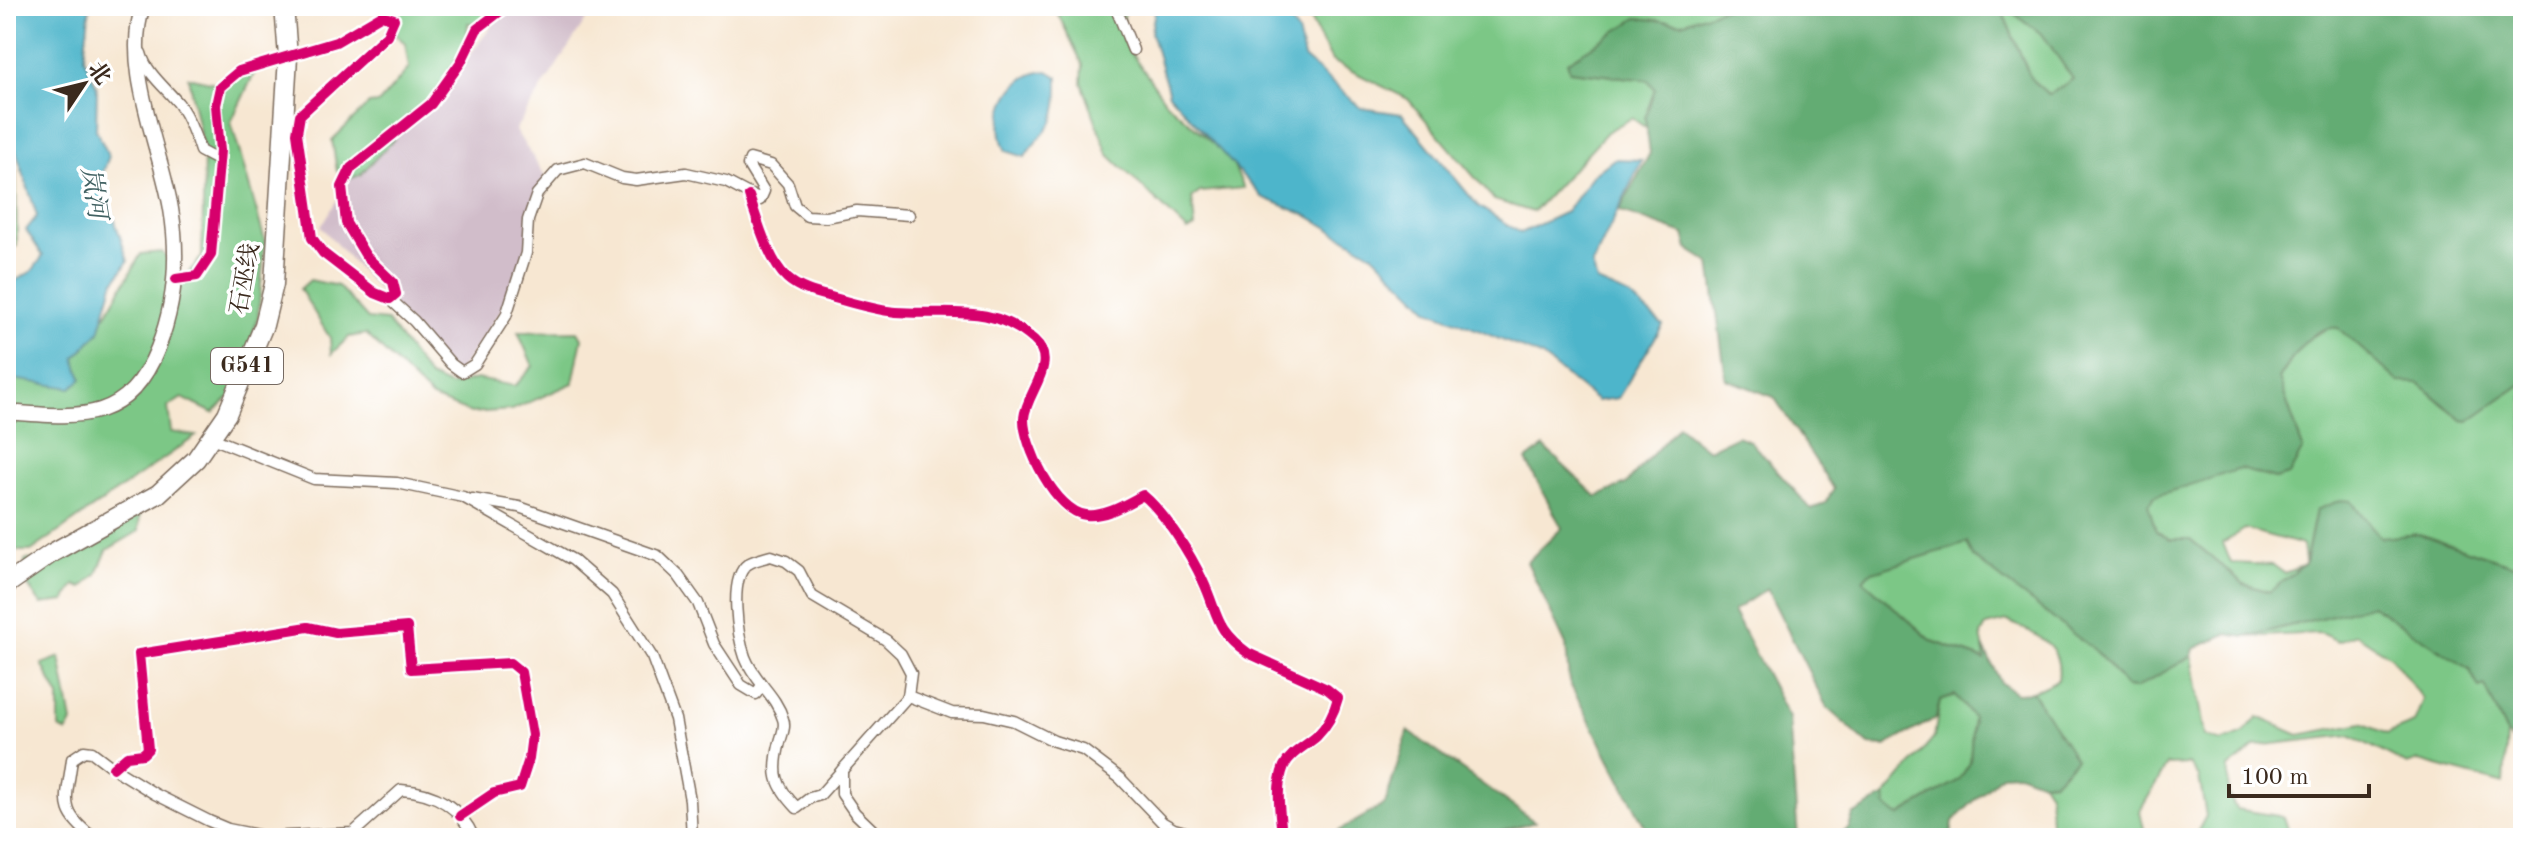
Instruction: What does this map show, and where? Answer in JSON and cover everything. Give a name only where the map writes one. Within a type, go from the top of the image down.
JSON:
[{"type":"highway","name":"石巫线","points":[[6,585],[52,553],[158,494],[184,472],[227,414],[259,337],[274,284],[288,57],[284,6]]},
{"type":"street","points":[[142,6],[136,33],[143,63],[180,106],[194,130],[200,151],[219,161]]},
{"type":"street","points":[[6,412],[56,417],[97,413],[126,396],[152,363],[162,337],[176,279],[171,210],[152,134],[135,39],[142,6]]},
{"type":"street","points":[[390,299],[396,294],[393,282],[366,256],[346,223],[342,187],[351,168],[431,104],[461,62],[477,29],[507,6]]},
{"type":"street","points":[[1115,6],[1133,50]]},
{"type":"street","points":[[176,279],[197,276],[211,255],[220,151],[216,105],[220,87],[239,71],[336,42],[382,15],[394,19],[387,35],[300,115],[297,133],[312,238],[323,253],[375,293],[390,299],[462,372],[475,364],[506,316],[526,253],[528,220],[537,194],[558,170],[585,163],[622,178],[636,180],[686,173],[726,182],[760,200],[764,191],[748,165],[750,159],[771,165],[788,184],[795,206],[807,216],[826,217],[857,211],[909,215]]},
{"type":"street","points":[[749,196],[774,261],[786,278],[803,289],[860,306],[895,312],[983,313],[1011,325],[1036,341],[1044,353],[1044,367],[1026,406],[1026,434],[1044,476],[1061,501],[1074,511],[1087,515],[1117,509],[1143,495],[1154,504],[1190,558],[1204,583],[1217,623],[1237,645],[1327,689],[1338,698],[1327,725],[1292,755],[1284,766],[1278,793],[1280,838]]},
{"type":"street","points":[[212,438],[314,479],[397,483],[519,507],[658,556],[678,575],[698,603],[714,644],[741,685],[756,694],[762,685]]},
{"type":"street","points":[[463,497],[573,560],[612,594],[652,657],[675,719],[690,800],[692,838]]},
{"type":"street","points":[[771,556],[786,561],[799,571],[812,596],[886,640],[901,654],[911,673],[908,696],[820,795],[797,808],[784,795],[775,776],[785,724],[778,703],[762,685],[745,657],[734,593],[738,575],[748,564],[771,556]]},
{"type":"street","points":[[113,768],[127,756],[143,754],[148,749],[139,654],[308,627],[336,633],[407,627],[411,669],[510,663],[521,672],[532,735],[529,759],[520,787],[494,793],[460,816]]},
{"type":"street","points":[[908,696],[952,713],[984,714],[1014,721],[1054,741],[1083,750],[1120,778],[1162,822],[1174,829],[1207,838]]},
{"type":"street","points":[[94,838],[76,825],[68,812],[72,759],[77,753],[88,751],[155,794],[228,829],[268,837],[353,833],[401,790],[431,794],[447,803],[474,838]]},
{"type":"street","points":[[842,770],[842,794],[855,813],[881,838]]},
{"type":"shaded area","points":[[507,6],[595,6],[515,130],[546,177],[515,290],[456,376],[321,227],[358,165],[436,99]]},
{"type":"green space","points":[[405,6],[497,6],[484,25],[468,23],[467,42],[440,90],[360,175],[349,179],[337,171],[332,140],[369,104],[379,103],[409,68],[405,43],[390,30]]},
{"type":"green space","points":[[1054,6],[1131,6],[1124,13],[1123,41],[1166,102],[1230,158],[1244,188],[1200,192],[1192,198],[1195,227],[1188,231],[1108,154],[1082,83],[1083,65]]},
{"type":"green space","points":[[1303,6],[1730,6],[1682,23],[1637,18],[1570,71],[1649,80],[1655,89],[1645,118],[1646,128],[1632,118],[1607,132],[1533,212],[1494,200],[1408,99],[1332,61]]},
{"type":"green space","points":[[1730,6],[1946,6],[1949,10],[1965,6],[2523,6],[2523,383],[2469,421],[2462,420],[2419,383],[2399,382],[2338,328],[2318,332],[2302,345],[2279,379],[2303,449],[2289,475],[2275,479],[2240,469],[2155,496],[2148,504],[2156,531],[2170,539],[2190,539],[2244,584],[2269,592],[2305,564],[2316,510],[2341,500],[2351,501],[2381,538],[2419,534],[2523,568],[2523,754],[2507,734],[2485,686],[2479,688],[2469,669],[2372,605],[2245,637],[2226,634],[2194,649],[2192,656],[2136,688],[2126,687],[2098,653],[1973,557],[1967,543],[1869,573],[1863,580],[1932,641],[1985,660],[1983,646],[2001,683],[2017,693],[2032,692],[2076,759],[2054,781],[2042,782],[2018,773],[2002,774],[1953,821],[1951,838],[1860,838],[1856,835],[1836,838],[1849,828],[1853,815],[1885,796],[1887,807],[1899,816],[1959,780],[1970,763],[1973,717],[1955,695],[1940,700],[1936,718],[1885,746],[1869,745],[1827,708],[1767,589],[1733,611],[1789,718],[1798,838],[1651,838],[1569,682],[1566,645],[1527,562],[1562,528],[1526,460],[1544,447],[1597,497],[1626,484],[1678,426],[1708,450],[1737,436],[1750,441],[1812,510],[1825,503],[1834,489],[1774,397],[1726,379],[1710,263],[1688,249],[1684,234],[1619,211],[1650,153],[1645,118],[1655,89],[1648,80],[1570,71],[1567,62],[1637,18],[1682,23]],"holes":[[[2012,12],[2043,35],[2073,79],[2049,95],[2031,79],[2003,13]]]},
{"type":"green space","points":[[2012,12],[2043,35],[2073,79],[2049,95],[2031,79],[2003,13]]},
{"type":"green space","points":[[260,61],[231,122],[265,241],[258,317],[236,391],[213,413],[182,398],[168,407],[171,432],[196,436],[31,551],[16,551],[11,521],[6,522],[6,360],[31,356],[106,315],[141,254],[162,252],[183,279],[202,257],[204,152],[188,77],[224,85]]},
{"type":"green space","points":[[6,145],[16,172],[17,246],[6,252]]},
{"type":"green space","points":[[310,280],[338,286],[368,319],[387,321],[429,377],[450,386],[476,379],[515,386],[533,366],[518,332],[578,331],[582,338],[573,383],[512,410],[471,413],[432,398],[366,334],[349,337],[331,354],[330,338],[300,289]]},
{"type":"green space","points":[[2330,327],[2338,328],[2419,382],[2462,420],[2469,421],[2523,383],[2523,568],[2419,534],[2381,539],[2351,501],[2316,510],[2305,562],[2303,545],[2245,529],[2223,543],[2231,563],[2273,565],[2284,573],[2305,565],[2270,592],[2244,584],[2190,539],[2170,539],[2156,531],[2147,504],[2155,496],[2240,468],[2275,479],[2303,449],[2279,379],[2304,341]]},
{"type":"green space","points":[[140,509],[139,531],[107,550],[97,574],[82,588],[75,585],[65,601],[41,604],[24,580],[25,560],[52,559]]},
{"type":"green space","points":[[1967,543],[2098,653],[2126,687],[2136,688],[2192,656],[2205,736],[2222,742],[2244,733],[2258,717],[2299,735],[2362,723],[2387,734],[2414,723],[2423,699],[2391,657],[2356,634],[2338,641],[2320,633],[2245,637],[2372,605],[2469,669],[2479,687],[2485,685],[2507,734],[2504,784],[2419,761],[2407,765],[2350,735],[2256,746],[2229,768],[2228,793],[2236,809],[2284,817],[2291,838],[2194,838],[2206,816],[2199,777],[2189,764],[2167,765],[2140,811],[2146,838],[2124,838],[2111,826],[2098,827],[2085,838],[2052,838],[2049,793],[2042,782],[2054,781],[2075,759],[2032,692],[2058,680],[2058,667],[2052,649],[2038,636],[2008,621],[1986,626],[1981,635],[1986,660],[1932,641],[1863,580],[1869,573]]},
{"type":"green space","points":[[60,657],[72,722],[67,732],[59,728],[59,697],[42,664]]},
{"type":"green space","points":[[1956,695],[1973,717],[1970,763],[1959,780],[1898,816],[1887,807],[1885,796],[1934,738],[1940,700]]},
{"type":"green space","points":[[1408,731],[1535,822],[1491,834],[1491,838],[1327,838],[1385,804]]},
{"type":"water","name":"岚河","points":[[6,6],[90,6],[84,57],[97,87],[96,130],[109,156],[101,178],[128,261],[113,284],[99,332],[75,358],[82,379],[71,388],[6,378],[6,286],[32,271],[43,256],[26,230],[37,216],[6,120]]},
{"type":"water","points":[[1156,6],[1283,6],[1284,13],[1298,32],[1304,58],[1361,108],[1402,114],[1478,206],[1521,233],[1566,212],[1592,176],[1614,159],[1642,160],[1592,265],[1597,282],[1628,295],[1663,325],[1618,398],[1597,401],[1541,356],[1429,310],[1374,255],[1308,216],[1262,197],[1169,94],[1151,32]]},
{"type":"water","points":[[1048,71],[1058,77],[1057,103],[1052,122],[1025,157],[1006,151],[1000,126],[1006,100],[1023,80],[1034,73]]},
{"type":"cycle path","points":[[176,279],[197,276],[211,255],[220,151],[216,105],[220,87],[239,71],[336,42],[382,15],[394,19],[387,35],[300,115],[297,133],[312,238],[323,253],[375,293],[390,299],[396,294],[393,282],[366,256],[346,223],[342,187],[351,168],[431,104],[461,62],[477,29],[507,6]]},
{"type":"cycle path","points":[[749,196],[775,262],[787,278],[802,288],[888,311],[985,315],[1018,328],[1034,340],[1044,358],[1040,378],[1026,408],[1025,430],[1035,460],[1053,490],[1075,511],[1086,515],[1108,512],[1143,495],[1160,512],[1185,547],[1229,636],[1248,653],[1327,689],[1338,698],[1324,728],[1284,766],[1279,792],[1280,838]]},
{"type":"cycle path","points":[[113,768],[127,756],[143,754],[148,749],[139,654],[308,627],[336,633],[407,627],[411,669],[510,663],[521,672],[532,735],[529,759],[520,787],[494,793],[460,816]]}]
